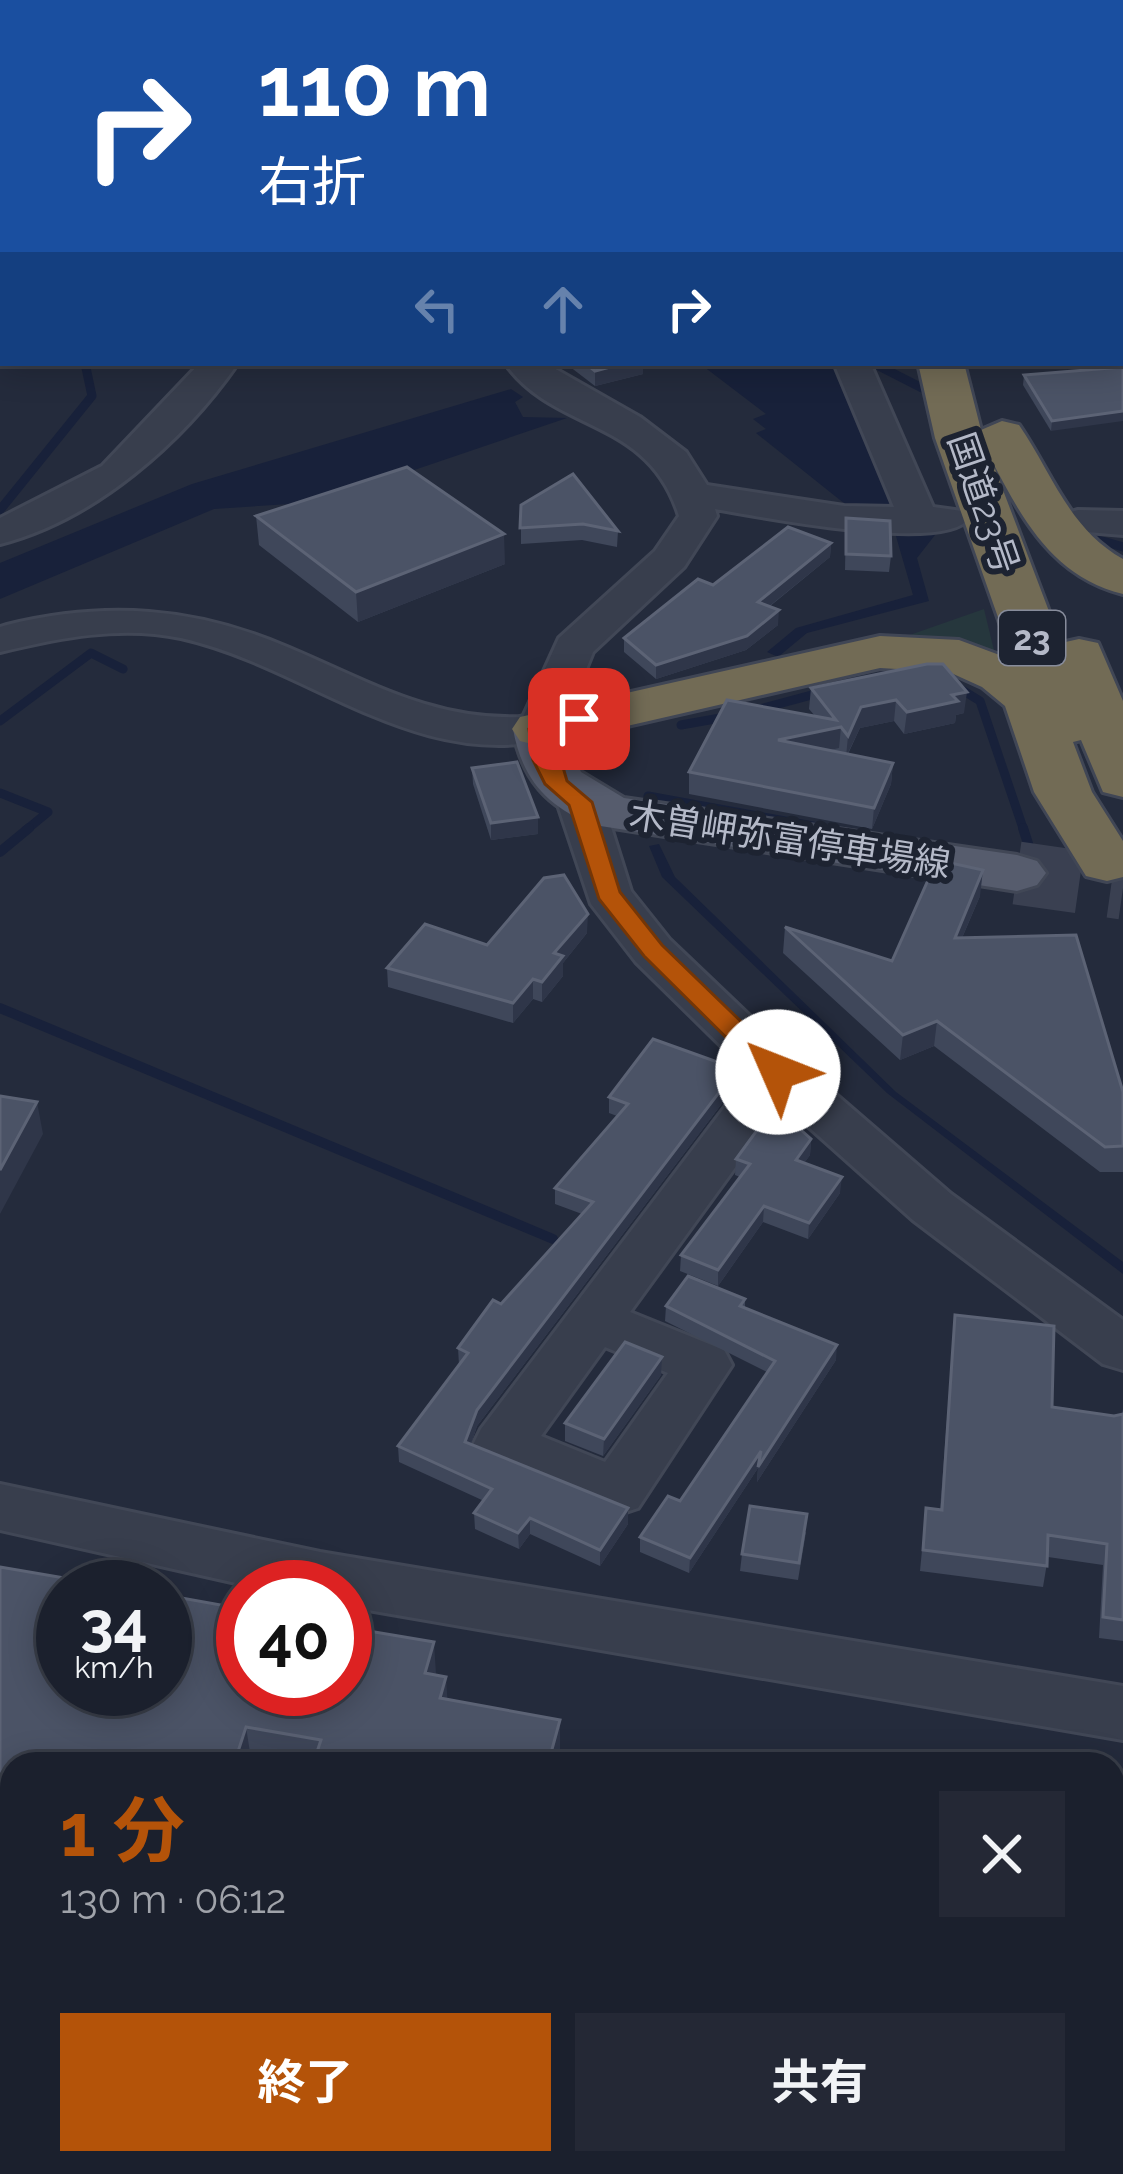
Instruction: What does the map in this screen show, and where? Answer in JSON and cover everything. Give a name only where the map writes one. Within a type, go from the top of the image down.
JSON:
[{"type":"highway","name":"国道23号","points":[[942,366],[981,436],[1123,780]]},
{"type":"highway","name":"国道23号","points":[[976,366],[981,436],[1115,889]]},
{"type":"highway","name":"23","points":[[981,436],[1066,544],[1103,572],[1123,578]]},
{"type":"highway","name":"23","points":[[774,673],[952,616],[991,590],[981,436]]},
{"type":"highway","name":"23","points":[[1123,642],[1106,676],[1123,731]]},
{"type":"highway","name":"23","points":[[540,729],[880,652],[921,650],[959,656],[1000,675],[1030,699],[1063,792],[1115,889]]},
{"type":"main road","name":"木曽岬弥富停車場線","points":[[540,729],[545,760],[557,784],[580,802],[651,820],[1017,874]]},
{"type":"street","points":[[0,532],[67,503],[115,474],[217,366]]},
{"type":"street","points":[[0,640],[102,622],[182,626],[231,641],[396,716],[465,732],[540,729],[574,647],[688,536],[698,516],[688,476],[646,434],[546,384],[526,366]]},
{"type":"street","points":[[694,494],[914,519],[853,366]]},
{"type":"street","points":[[1078,522],[1123,523]]},
{"type":"street","points":[[580,802],[608,894],[653,951],[778,1072],[932,1207],[1123,1348]]},
{"type":"street","points":[[594,1320],[778,1072]]},
{"type":"street","points":[[0,1507],[343,1581],[1123,1713]]},
{"type":"shaded area","points":[[984,609],[998,667],[884,644]]},
{"type":"water","points":[[703,366],[838,366],[933,527],[935,535],[917,558],[929,601],[807,633],[778,657],[767,652],[796,628],[913,595],[889,512],[850,508],[756,433],[766,429],[753,419],[766,414]]},
{"type":"water","points":[[511,389],[523,397],[515,402],[523,417],[567,418],[320,502],[214,509],[0,599],[0,563],[192,484]]},
{"type":"water","points":[[659,844],[675,877],[896,1092],[1123,1262],[1123,1274],[887,1093],[662,877],[649,846]]},
{"type":"building","points":[[1123,367],[1123,411],[1052,421],[1024,375]]},
{"type":"building","points":[[407,467],[504,534],[356,592],[256,516]]},
{"type":"building","points":[[573,474],[618,531],[583,524],[520,528],[521,505]]},
{"type":"building","points":[[846,518],[890,521],[891,556],[846,554]]},
{"type":"building","points":[[788,527],[831,543],[758,602],[779,610],[747,636],[656,665],[624,638],[698,579],[713,585]]},
{"type":"building","points":[[943,664],[967,692],[952,695],[958,701],[907,712],[896,700],[861,707],[848,736],[841,727],[778,740],[893,763],[874,808],[689,772],[727,700],[836,720],[811,688]]},
{"type":"building","points":[[517,762],[538,817],[491,823],[472,768]]},
{"type":"building","points":[[937,860],[983,870],[955,938],[1076,935],[1123,1092],[1123,1146],[1105,1147],[937,1021],[903,1035],[785,927],[892,961]]},
{"type":"building","points":[[564,875],[588,914],[554,953],[563,956],[542,982],[533,979],[513,1003],[387,968],[425,924],[487,945],[544,878]]},
{"type":"building","points":[[653,1039],[737,1069],[477,1410],[465,1442],[628,1508],[600,1550],[530,1518],[518,1533],[474,1513],[492,1489],[398,1446],[468,1353],[458,1348],[493,1300],[501,1304],[593,1202],[555,1188],[628,1104],[609,1097]]},
{"type":"building","points":[[0,1096],[37,1102],[0,1170]]},
{"type":"building","points":[[763,1122],[792,1122],[811,1139],[796,1160],[842,1177],[809,1223],[764,1206],[718,1270],[681,1255],[750,1164],[736,1159]]},
{"type":"building","points":[[688,1276],[745,1299],[740,1306],[837,1345],[758,1467],[761,1451],[690,1558],[640,1537],[668,1496],[680,1501],[775,1361],[666,1306]]},
{"type":"building","points":[[955,1315],[1054,1326],[1052,1407],[1123,1414],[1123,1620],[1103,1617],[1107,1544],[1048,1535],[1047,1566],[923,1550],[926,1508],[942,1510]]},
{"type":"building","points":[[625,1342],[662,1357],[604,1439],[565,1423]]},
{"type":"building","points":[[750,1506],[807,1514],[799,1563],[742,1554]]},
{"type":"building","points":[[0,1567],[36,1573],[36,1716],[192,1716],[192,1600],[216,1604],[216,1716],[372,1716],[372,1632],[434,1642],[425,1673],[446,1677],[440,1698],[560,1720],[551,1752],[317,1752],[321,1740],[246,1727],[238,1752],[0,1752]]},
{"type":"waterway","points":[[0,510],[92,396],[86,366]]},
{"type":"waterway","points":[[879,366],[922,388]]},
{"type":"waterway","points":[[1085,536],[1123,547]]},
{"type":"waterway","points":[[0,721],[91,653],[123,669]]},
{"type":"waterway","points":[[954,685],[980,701],[1023,829]]},
{"type":"waterway","points":[[756,710],[819,693]]},
{"type":"waterway","points":[[681,725],[726,717]]},
{"type":"waterway","points":[[0,793],[48,812],[25,831]]},
{"type":"waterway","points":[[648,796],[813,826]]},
{"type":"waterway","points":[[0,852],[29,828]]},
{"type":"waterway","points":[[1023,829],[1032,856]]},
{"type":"waterway","points":[[0,1008],[553,1239]]},
{"type":"tunnel","points":[[1017,873],[1123,888]]},
{"type":"route","points":[[579,719],[540,729],[545,760],[557,784],[580,802],[608,894],[653,951],[778,1072]]}]
